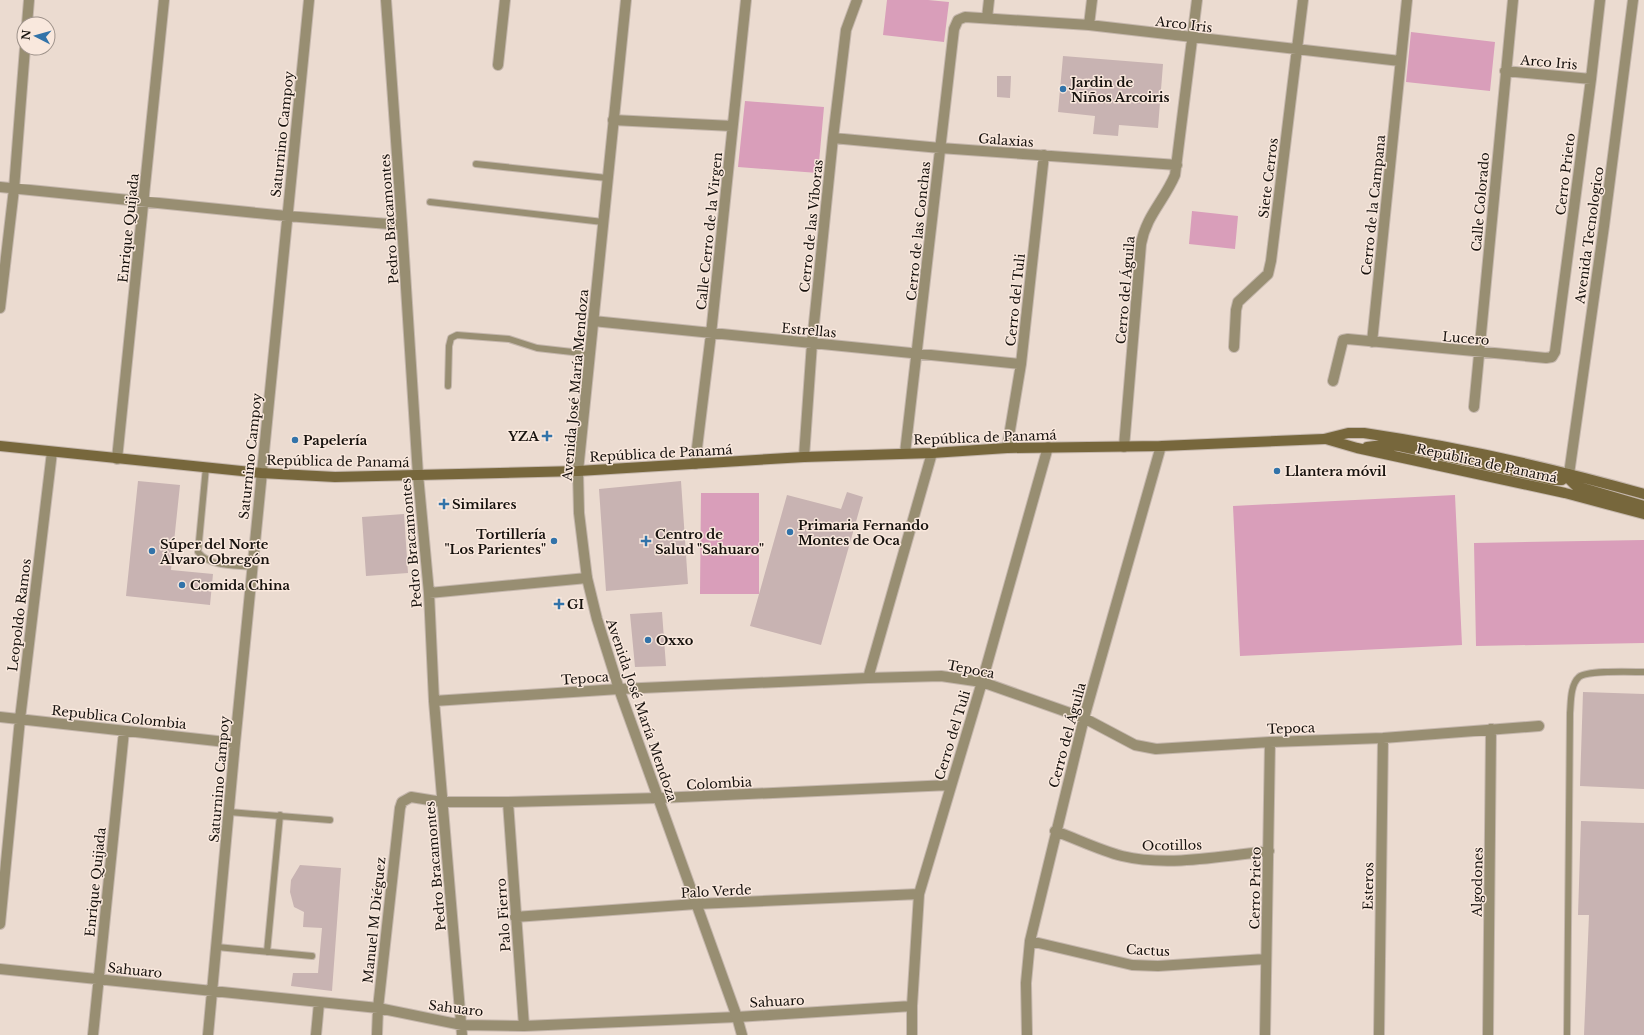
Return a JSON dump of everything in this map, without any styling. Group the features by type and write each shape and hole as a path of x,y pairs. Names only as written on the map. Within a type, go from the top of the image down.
{"main road":[{"name":"República de Panamá","path":"0,446 261,473 335,477 578,471 804,457 932,453 1007,448 1161,446 1324,439 1348,433 1364,433 1478,453 1569,474 1644,494"},
{"name":"República de Panamá","path":"1324,439 1357,448 1565,493 1644,514"},
{"path":"1357,448 1383,445 1399,446 1554,480 1562,480 1569,474"},
{"path":"1569,474 1570,480 1576,486 1644,506"}],"street":[{"path":"28,16 29,0"},
{"name":"Enrique Quijada","path":"117,458 164,0"},
{"name":"Saturnino Campoy","path":"208,1035 261,473 308,0"},
{"name":"Pedro Bracamontes","path":"386,0 418,475 429,593 434,701 462,1030"},
{"path":"498,65 505,0"},
{"name":"Avenida José María Mendoza","path":"626,0 578,471 579,512 587,578 619,689 737,1017 742,1035"},
{"name":"Calle Cerro de la Virgen","path":"695,464 711,334 746,0"},
{"name":"Cerro de las Víboras","path":"804,457 812,343 833,138 846,30 857,0"},
{"path":"987,18 989,0"},
{"path":"1089,25 1092,0"},
{"name":"Cerro del Águila","path":"1124,447 1140,244 1143,231 1148,220 1171,184 1177,165 1197,0"},
{"name":"Siete Cerros","path":"1234,346 1236,310 1238,302 1268,274 1271,262 1302,0"},
{"name":"Cerro de la Campana","path":"1372,342 1407,0"},
{"name":"Calle Colorado","path":"1474,407 1478,352 1513,0"},
{"name":"Cerro Prieto","path":"1555,352 1600,0"},
{"name":"Avenida Tecnologico","path":"1569,474 1604,226 1633,0"},
{"name":"Arco Iris","path":"965,17 1089,25 1400,61"},
{"name":"Cerro de las Conchas","path":"905,453 954,29 958,20 965,17"},
{"path":"0,308 14,189 24,56"},
{"name":"Arco Iris","path":"1506,71 1591,79"},
{"path":"613,120 732,126"},
{"name":"Galaxias","path":"833,138 940,148 1177,165"},
{"name":"Cerro del Tuli","path":"1007,448 1022,364 1044,155"},
{"path":"0,187 287,216 402,225"},
{"name":"Estrellas","path":"593,321 1022,364"},
{"path":"1333,381 1343,340 1348,339 1372,342"},
{"name":"Lucero","path":"1372,342 1546,358 1552,357 1555,352"},
{"name":"Cerro del Águila","path":"1027,1035 1026,983 1030,941 1055,831 1084,718 1161,446"},
{"name":"Cerro del Tuli","path":"912,1035 912,1006 918,894 982,682 1048,447"},
{"name":"Leopoldo Ramos","path":"0,924 20,719 52,452"},
{"path":"868,678 932,453"},
{"path":"429,593 587,578"},
{"name":"Tepoca","path":"434,701 619,689 941,676 982,682 1084,718 1125,740 1145,748 1156,749 1270,742 1383,738 1539,726"},
{"name":"Republica Colombia","path":"0,717 235,743"},
{"name":"Algodones","path":"1488,1035 1491,729"},
{"name":"Enrique Quijada","path":"93,1035 124,731"},
{"name":"Esteros","path":"1379,1035 1383,738"},
{"name":"Cerro Prieto","path":"1265,1035 1270,742"},
{"name":"Colombia","path":"400,808 402,802 411,797 442,802 508,802 659,798 950,785"},
{"name":"Palo Fierro","path":"508,802 515,917 524,1026"},
{"name":"Manuel M Diéguez","path":"377,1035 378,1008 400,808"},
{"name":"Ocotillos","path":"1055,831 1121,855 1141,859 1162,860 1200,858 1269,851"},
{"name":"Palo Verde","path":"515,917 696,904 918,894"},
{"name":"Cactus","path":"1030,941 1132,965 1158,966 1266,959"},
{"name":"Sahuaro","path":"0,969 378,1008 462,1030 737,1017 912,1006"},
{"path":"316,1035 319,1003"}],"lane":[{"path":"476,164 607,178"},
{"path":"430,202 603,222"},
{"path":"448,386 449,346 451,338 457,335 509,339 537,348 590,354"},
{"path":"206,467 198,552 203,558 214,562 252,567"},
{"path":"1567,1035 1570,713 1573,687 1578,678 1590,673 1644,672"},
{"path":"229,812 330,820"},
{"path":"267,952 280,815"},
{"path":"217,946 312,956"}],"shaded area":[{"path":"887,0 928,0 949,2 944,42 883,35"},
{"path":"1411,32 1495,42 1490,91 1406,82"},
{"path":"745,101 824,107 818,173 738,167"},
{"path":"1192,211 1238,216 1235,249 1189,244"},
{"path":"701,493 759,493 759,594 700,594"},
{"path":"1455,495 1462,645 1240,656 1233,506"},
{"path":"1644,540 1644,643 1476,646 1474,543"}],"building":[{"path":"1063,56 1163,64 1158,128 1119,125 1118,136 1093,134 1095,116 1058,112"},
{"path":"997,76 1011,76 1010,98 997,97"},
{"path":"138,481 180,485 171,570 213,574 210,605 126,596"},
{"path":"681,481 688,584 606,591 599,489"},
{"path":"847,492 863,497 821,645 750,626 787,495 841,509"},
{"path":"404,514 408,573 366,576 362,517"},
{"name":"Oxxo","path":"662,612 666,666 635,667 630,614"},
{"path":"1583,692 1644,694 1644,789 1580,786"},
{"path":"1581,821 1644,823 1644,1035 1584,1035 1589,915 1578,915"},
{"path":"300,865 341,868 332,991 291,986 293,973 318,973 322,928 303,927 304,912 294,907 290,892 291,880"}],"place":[{"name":"Jardin de Niños Arcoiris","path":"1063,89"},
{"name":"YZA","path":"547,436"},
{"name":"Papelería","path":"295,440"},
{"name":"Llantera móvil","path":"1277,471"},
{"name":"Similares","path":"444,504"},
{"name":"Primaria Fernando Montes de Oca","path":"790,532"},
{"name":"Tortillería \"Los Parientes\"","path":"554,541"},
{"name":"Centro de Salud \"Sahuaro\"","path":"646,541"},
{"name":"Súper del Norte Álvaro Obregón","path":"152,551"},
{"name":"Comida China","path":"182,585"},
{"name":"GI","path":"559,604"},
{"name":"Oxxo","path":"648,640"}]}
